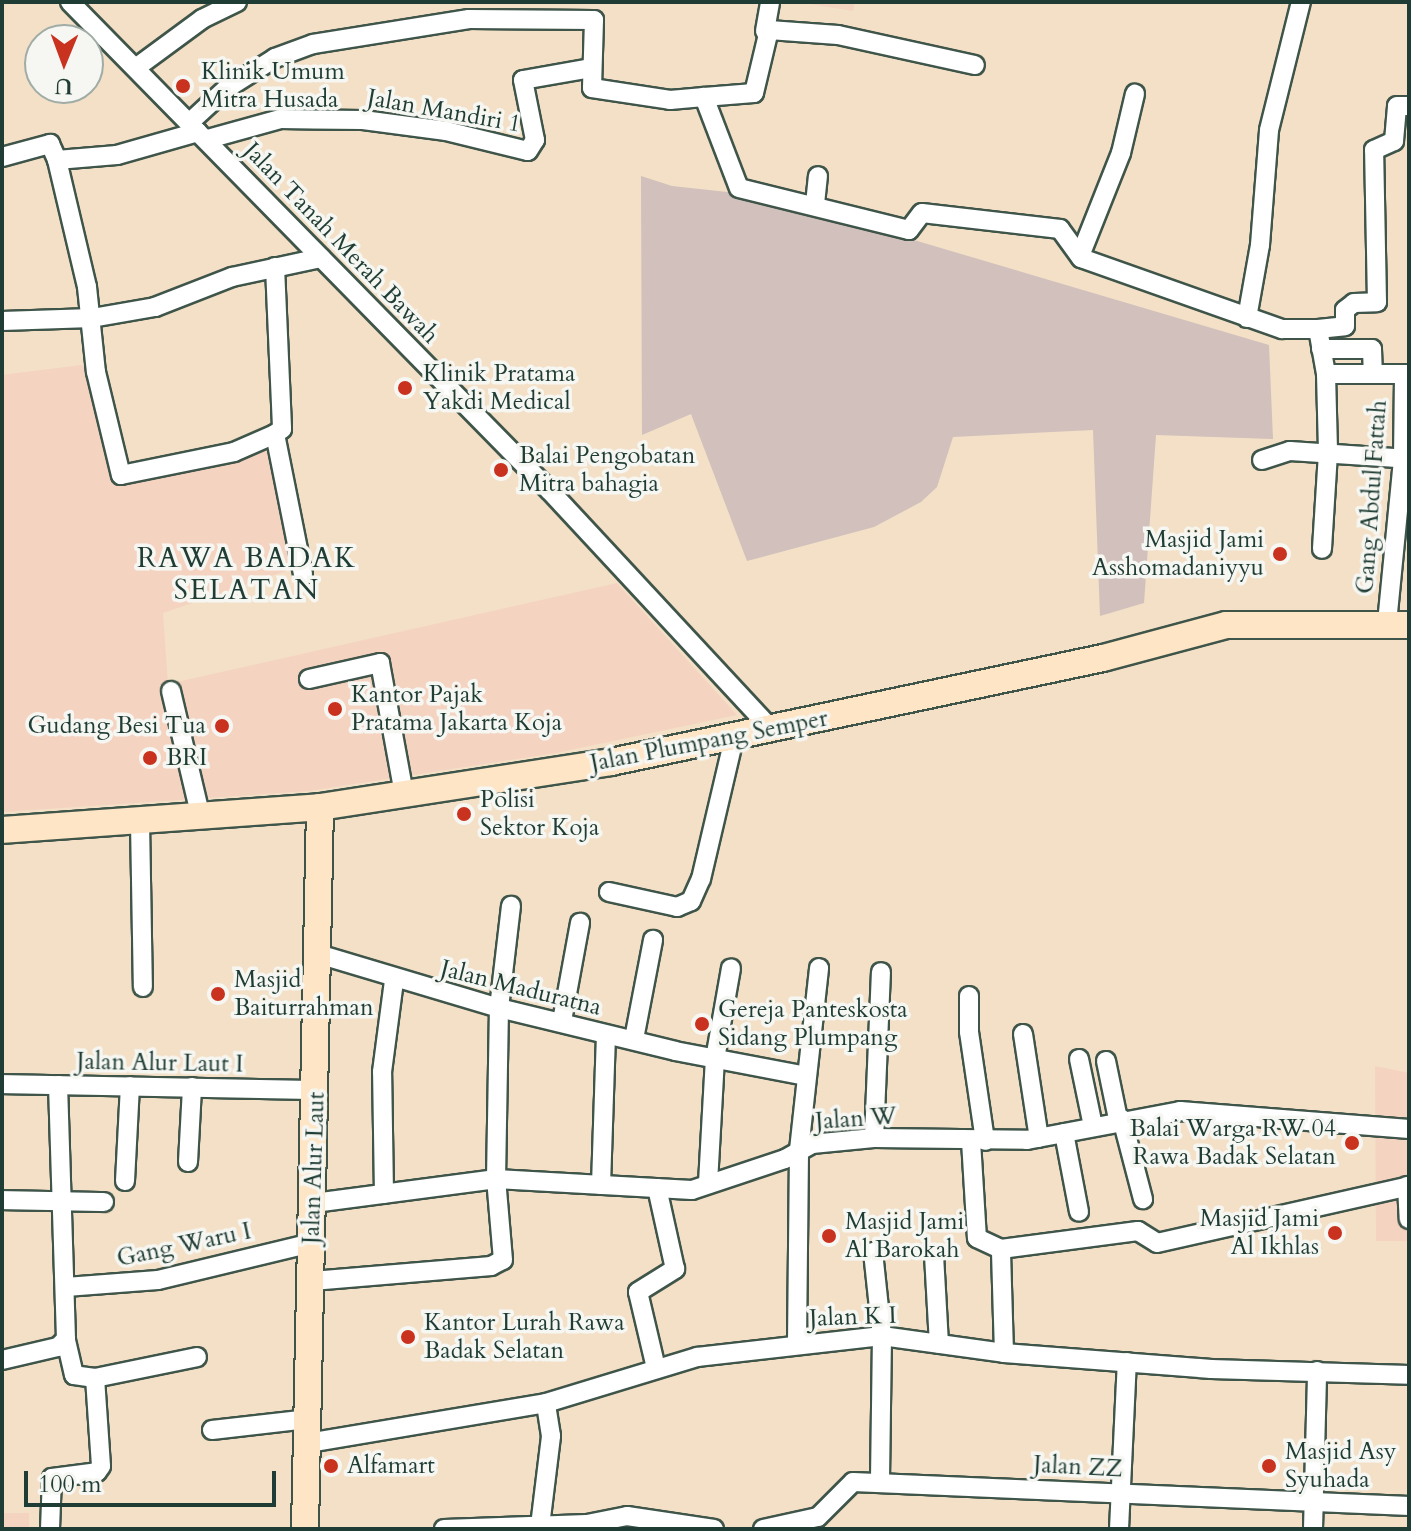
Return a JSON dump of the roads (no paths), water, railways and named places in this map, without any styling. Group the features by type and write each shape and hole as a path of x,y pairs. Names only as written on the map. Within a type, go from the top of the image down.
{"main road":[{"name":"Jalan Plumpang Semper","path":"2,830 201,818 320,807 404,794 734,738 1103,658 1226,625 1398,624"},
{"name":"Jalan Alur Laut","path":"305,1529 320,807"}],"street":[{"name":"Jalan Tanah Merah Bawah","path":"70,2 550,491 772,730"},
{"path":"137,67 202,19 237,2"},
{"path":"57,160 117,155 198,131 226,89 275,58 313,44 469,19 595,11 592,88 670,100 754,93 770,2"},
{"path":"1247,318 1260,245 1269,130 1301,2"},
{"path":"765,33 838,35 975,65"},
{"name":"Jalan Mandiri 1","path":"198,131 280,119 363,120 446,131 528,151 535,140 523,80 592,68"},
{"path":"1080,256 1121,153 1135,94"},
{"path":"704,97 739,188 815,204 909,230 922,213 1060,229 1080,256 1282,329 1345,326 1345,310 1354,303 1377,302 1374,150 1394,141 1397,106 1409,106"},
{"path":"2,157 50,144 57,160 92,318 96,372 121,475 234,452 282,429 275,267"},
{"path":"815,204 818,176"},
{"path":"2,321 92,318 176,302 232,277 321,258"},
{"path":"1318,329 1326,374 1328,453 1322,549"},
{"path":"1321,349 1372,349 1373,373"},
{"path":"1326,374 1406,374"},
{"name":"Gang Abdul Fattah","path":"1398,624 1406,459 1406,374"},
{"path":"275,434 303,574"},
{"path":"1262,460 1290,451 1406,459"},
{"path":"309,679 380,663 404,794"},
{"path":"171,691 201,818"},
{"path":"609,892 677,907 691,901 701,879 734,738"},
{"path":"140,822 143,987"},
{"path":"312,1281 500,1265 496,1179 499,1008 511,906"},
{"path":"562,1021 580,923"},
{"path":"634,1039 653,940"},
{"name":"Jalan Maduratna","path":"318,954 394,981 562,1021 606,1035 806,1076"},
{"path":"708,1183 715,1059 731,968"},
{"path":"797,1343 799,1150 819,968"},
{"path":"874,1138 881,972"},
{"path":"384,1194 382,1072 394,981"},
{"path":"969,996 978,1141 977,1238 1001,1249 1138,1231 1157,1243 1408,1186 1409,1219"},
{"path":"1023,1034 1039,1138"},
{"path":"601,1185 606,1035"},
{"path":"1079,1059 1093,1126"},
{"path":"1106,1061 1143,1199"},
{"name":"Jalan Alur Laut I","path":"2,1084 316,1090"},
{"path":"58,1085 66,1287 62,1343 74,1375 95,1378 197,1357"},
{"path":"125,1181 130,1086"},
{"path":"188,1162 192,1087"},
{"name":"Jalan W","path":"314,1203 496,1179 692,1190 799,1150 874,1138 978,1141 1039,1138 1120,1119 1205,1111 1409,1129"},
{"path":"1064,1133 1079,1212"},
{"path":"656,1368 639,1289 675,1269 657,1188"},
{"path":"2,1200 104,1202"},
{"name":"Gang Waru I","path":"66,1287 158,1280 312,1243"},
{"path":"1001,1249 1004,1353"},
{"path":"873,1252 882,1336 880,1482"},
{"path":"934,1255 939,1344"},
{"name":"Jalan K I","path":"212,1430 308,1431 546,1403 656,1368 797,1343 882,1336 1004,1353 1409,1375"},
{"path":"2,1360 62,1343"},
{"path":"1119,1529 1127,1362"},
{"path":"1313,1529 1317,1371"},
{"path":"50,1529 52,1478 97,1472 101,1466 95,1378"},
{"path":"540,1526 551,1436 546,1403"},
{"name":"Jalan ZZ","path":"763,1529 818,1517 853,1482 1409,1506"},
{"path":"444,1529 540,1526 627,1516 714,1529"}],"place":[{"name":"Klinik Umum Mitra Husada","path":"183,86"},
{"name":"Klinik Pratama Yakdi Medical","path":"405,388"},
{"name":"Balai Pengobatan Mitra bahagia","path":"501,470"},
{"name":"Masjid Jami Asshomadaniyyu","path":"1280,554"},
{"name":"Kantor Pajak Pratama Jakarta Koja","path":"335,709"},
{"name":"Gudang Besi Tua","path":"222,726"},
{"name":"BRI","path":"150,758"},
{"name":"Polisi Sektor Koja","path":"464,814"},
{"name":"Masjid Baiturrahman","path":"218,994"},
{"name":"Gereja Panteskosta Sidang Plumpang","path":"702,1024"},
{"name":"Balai Warga RW 04 Rawa Badak Selatan","path":"1352,1143"},
{"name":"Masjid Jami Al Ikhlas","path":"1335,1233"},
{"name":"Masjid Jami Al Barokah","path":"829,1236"},
{"name":"Kantor Lurah Rawa Badak Selatan","path":"408,1337"},
{"name":"Alfamart","path":"331,1466"},
{"name":"Masjid Asy Syuhada","path":"1269,1466"}],"district":[{"name":"RAWA BADAK SELATAN","path":"247,574"}]}
